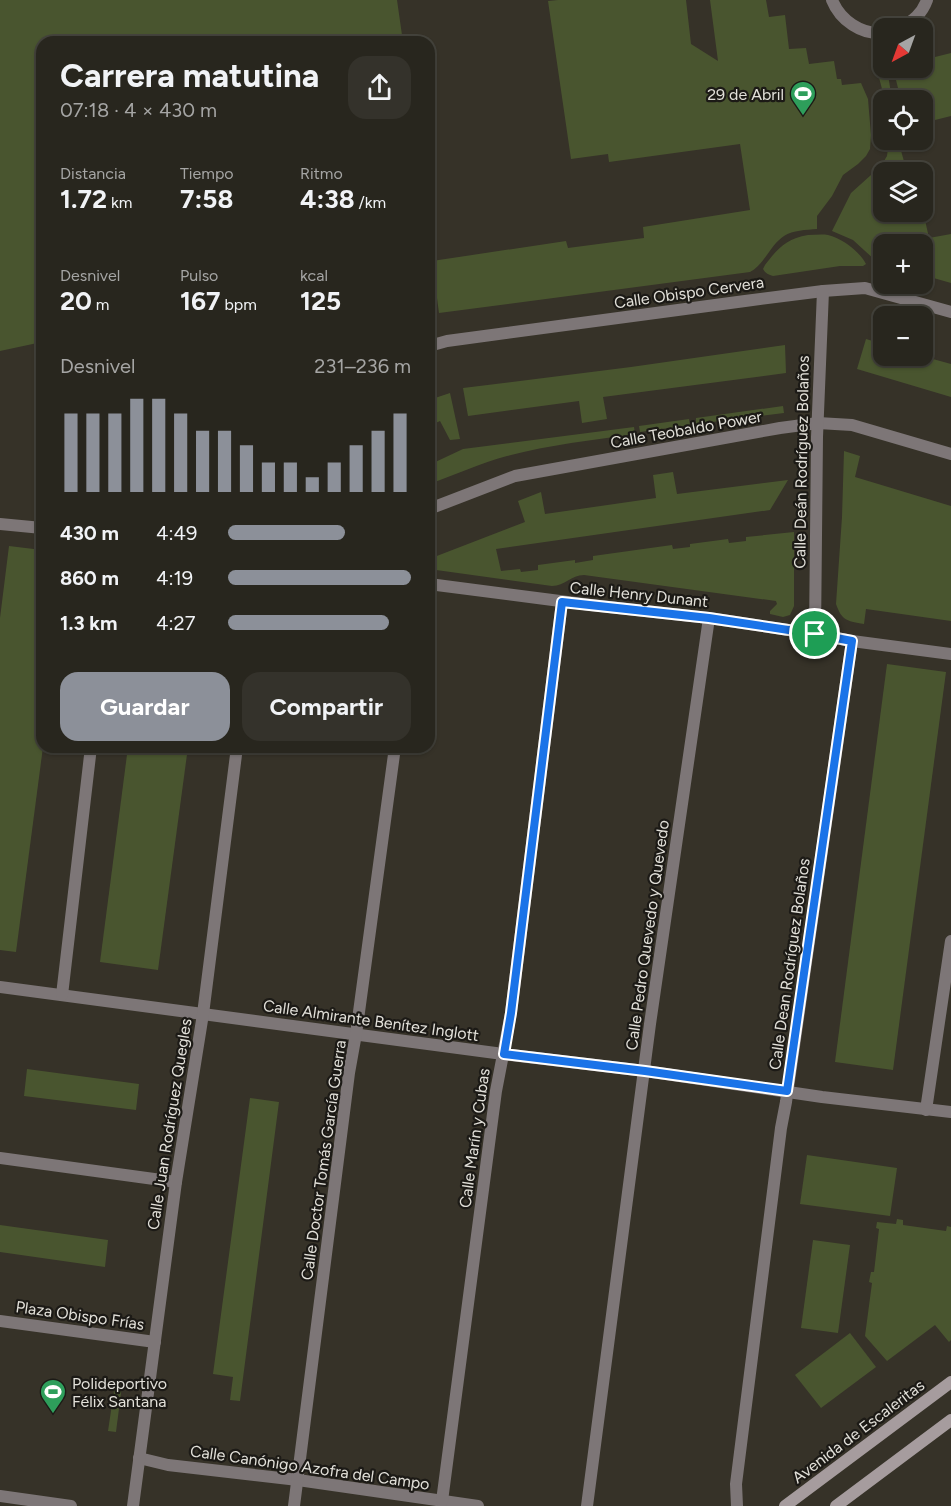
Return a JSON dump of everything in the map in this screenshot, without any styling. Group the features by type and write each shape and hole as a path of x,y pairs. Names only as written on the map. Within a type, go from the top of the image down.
{"street":[{"path":"832,0 835,8 846,21 862,30 873,32"},
{"path":"916,18 927,0"},
{"name":"Calle Obispo Cervera","path":"435,344 823,291 865,288 951,312"},
{"name":"Calle Deán Rodríguez Bolaños","path":"815,634 818,423 823,291"},
{"name":"Calle Teobaldo Power","path":"435,506 515,476 818,423 852,425 951,454"},
{"path":"0,524 36,527"},
{"name":"Calle Henry Dunant","path":"435,585 709,618 951,654"},
{"name":"Calle Marín y Cubas","path":"442,1501 496,1091 511,1013 562,602"},
{"name":"Calle Pedro Quevedo y Quevedo","path":"588,1506 645,1071 709,618"},
{"name":"Calle Dean Rodríguez Bolaños","path":"737,1506 736,1484 781,1128 852,641"},
{"path":"62,995 90,753"},
{"name":"Calle Juan Rodríguez Quegles","path":"133,1506 236,753"},
{"name":"Calle Doctor Tomás García Guerra","path":"294,1506 394,753"},
{"path":"926,1110 951,941"},
{"name":"Calle Almirante Benítez Inglott","path":"0,987 645,1071 822,1097 951,1112"},
{"path":"0,1158 176,1182"},
{"name":"Plaza Obispo Frías","path":"0,1320 155,1342"},
{"name":"Avenida de Escaleritas","path":"785,1506 951,1382"},
{"path":"836,1506 951,1420"},
{"name":"Calle Canónigo Azofra del Campo","path":"139,1458 168,1465 298,1480 477,1506"},
{"path":"0,1496 71,1506"}],"green space":[{"path":"0,0 397,0 402,36 36,36 36,343 0,351"},
{"path":"686,0 691,44 718,61 710,0 766,0 769,17 785,15 789,49 806,48 809,64 834,61 837,79 841,79 842,85 861,83 868,99 870,149 858,164 843,175 832,196 817,216 817,229 795,231 784,236 750,272 439,313 435,261 566,241 568,248 644,238 643,227 750,210 740,144 609,162 608,154 571,159 548,1"},
{"path":"951,53 951,116 933,120 933,90 898,90 896,78 933,78 933,58"},
{"path":"879,78 889,78 890,90 882,90"},
{"path":"888,150 901,150 904,162 883,162"},
{"path":"873,173 873,222 925,222 928,234 873,234 873,258 853,240 832,231 851,193"},
{"path":"951,234 951,283 933,278 933,237"},
{"path":"808,235 828,235 845,242 866,264 773,276 765,272 763,269 765,265 783,245"},
{"path":"866,339 873,341 873,366 933,366 933,359 951,364 951,397 857,369"},
{"path":"785,345 786,373 603,397 607,419 582,423 579,401 468,416 463,388 631,367"},
{"path":"450,393 460,439 450,440 440,421 435,423 435,398"},
{"path":"783,406 784,413 696,424 696,418"},
{"path":"689,419 690,425 640,432 639,426"},
{"path":"634,427 635,434 523,452 435,482 435,462 463,449"},
{"path":"844,451 860,456 855,477 951,506 951,621 866,609 864,624 849,621 841,614 836,604"},
{"path":"673,472 677,494 788,480 770,510 496,549 501,571 538,570 538,565 575,560 575,563 593,560 593,556 672,545 673,549 690,547 690,544 728,539 729,543 746,541 746,537 794,532 794,606 790,615 783,617 770,614 777,604 776,601 584,575 552,586 435,570 435,557 525,522 518,501 541,492 545,514 656,498 653,475"},
{"path":"9,546 36,549 36,753 42,753 16,952 0,950 0,618"},
{"path":"887,664 946,672 893,1070 835,1062"},
{"path":"127,753 187,753 158,970 100,962"},
{"path":"27,1069 139,1084 136,1110 24,1096"},
{"path":"250,1098 279,1102 240,1401 230,1400 233,1377 213,1374"},
{"path":"807,1155 897,1168 890,1216 800,1204"},
{"path":"897,1219 903,1220 903,1225 946,1231 947,1226 951,1227 951,1340 949,1342 935,1325 887,1361 865,1336 872,1283 869,1282 871,1272 874,1272 879,1229 876,1228 877,1222 896,1224"},
{"path":"0,1225 108,1240 105,1267 0,1252"},
{"path":"813,1240 850,1245 838,1333 801,1328"},
{"path":"850,1333 876,1367 821,1408 795,1375"},
{"path":"115,1384 122,1385 116,1432 108,1431"}],"place":[{"name":"29 de Abril","path":"803,117"},
{"name":"Polideportivo Félix Santana","path":"53,1415"}],"route":[{"path":"562,602 709,618 815,634 852,641 787,1091 504,1054 562,602"}]}
